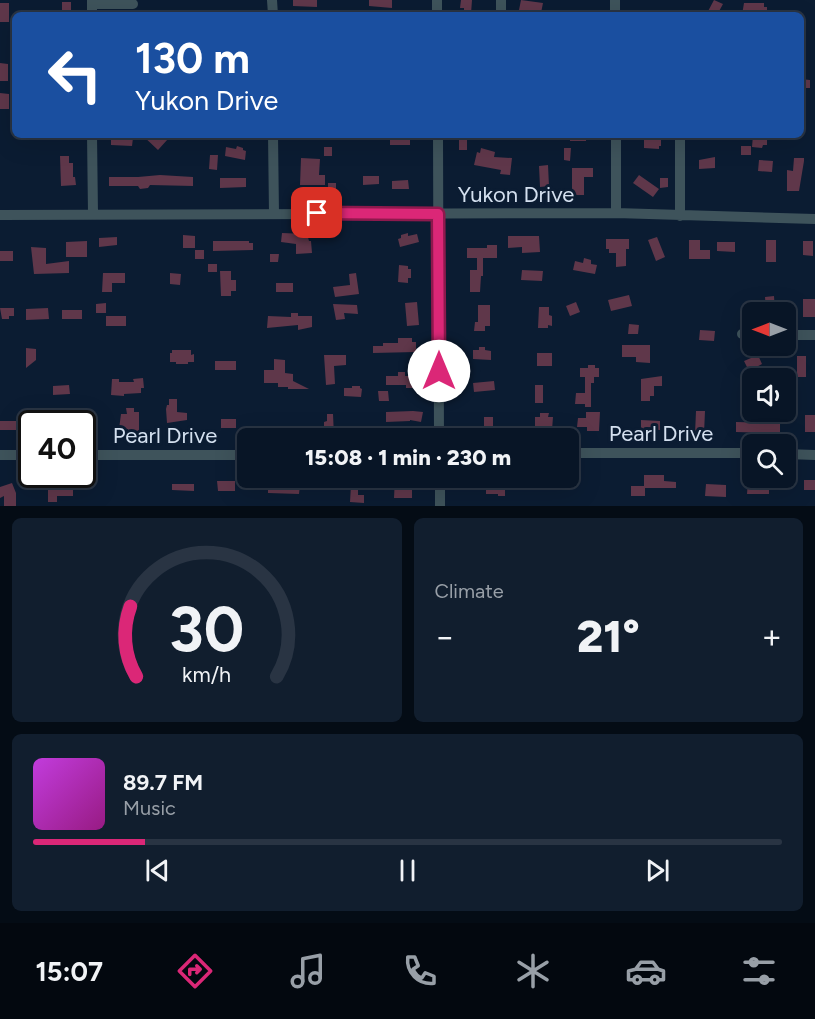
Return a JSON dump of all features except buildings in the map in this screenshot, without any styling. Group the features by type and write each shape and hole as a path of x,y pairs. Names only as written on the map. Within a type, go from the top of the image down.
{"street":[{"path":"92,6 133,4"},
{"path":"92,138 93,214"},
{"path":"273,138 274,214"},
{"path":"438,138 439,428"},
{"path":"616,138 616,213"},
{"path":"680,138 680,216"},
{"name":"Yukon Drive","path":"0,215 616,213 815,219"},
{"path":"796,335 815,335"},
{"name":"Pearl Drive","path":"579,453 742,453"},
{"name":"Pearl Drive","path":"96,455 237,454"},
{"path":"796,454 815,454"},
{"path":"0,455 18,455"},
{"path":"440,488 440,506"}],"route":[{"path":"317,213 438,214 439,371"}]}
